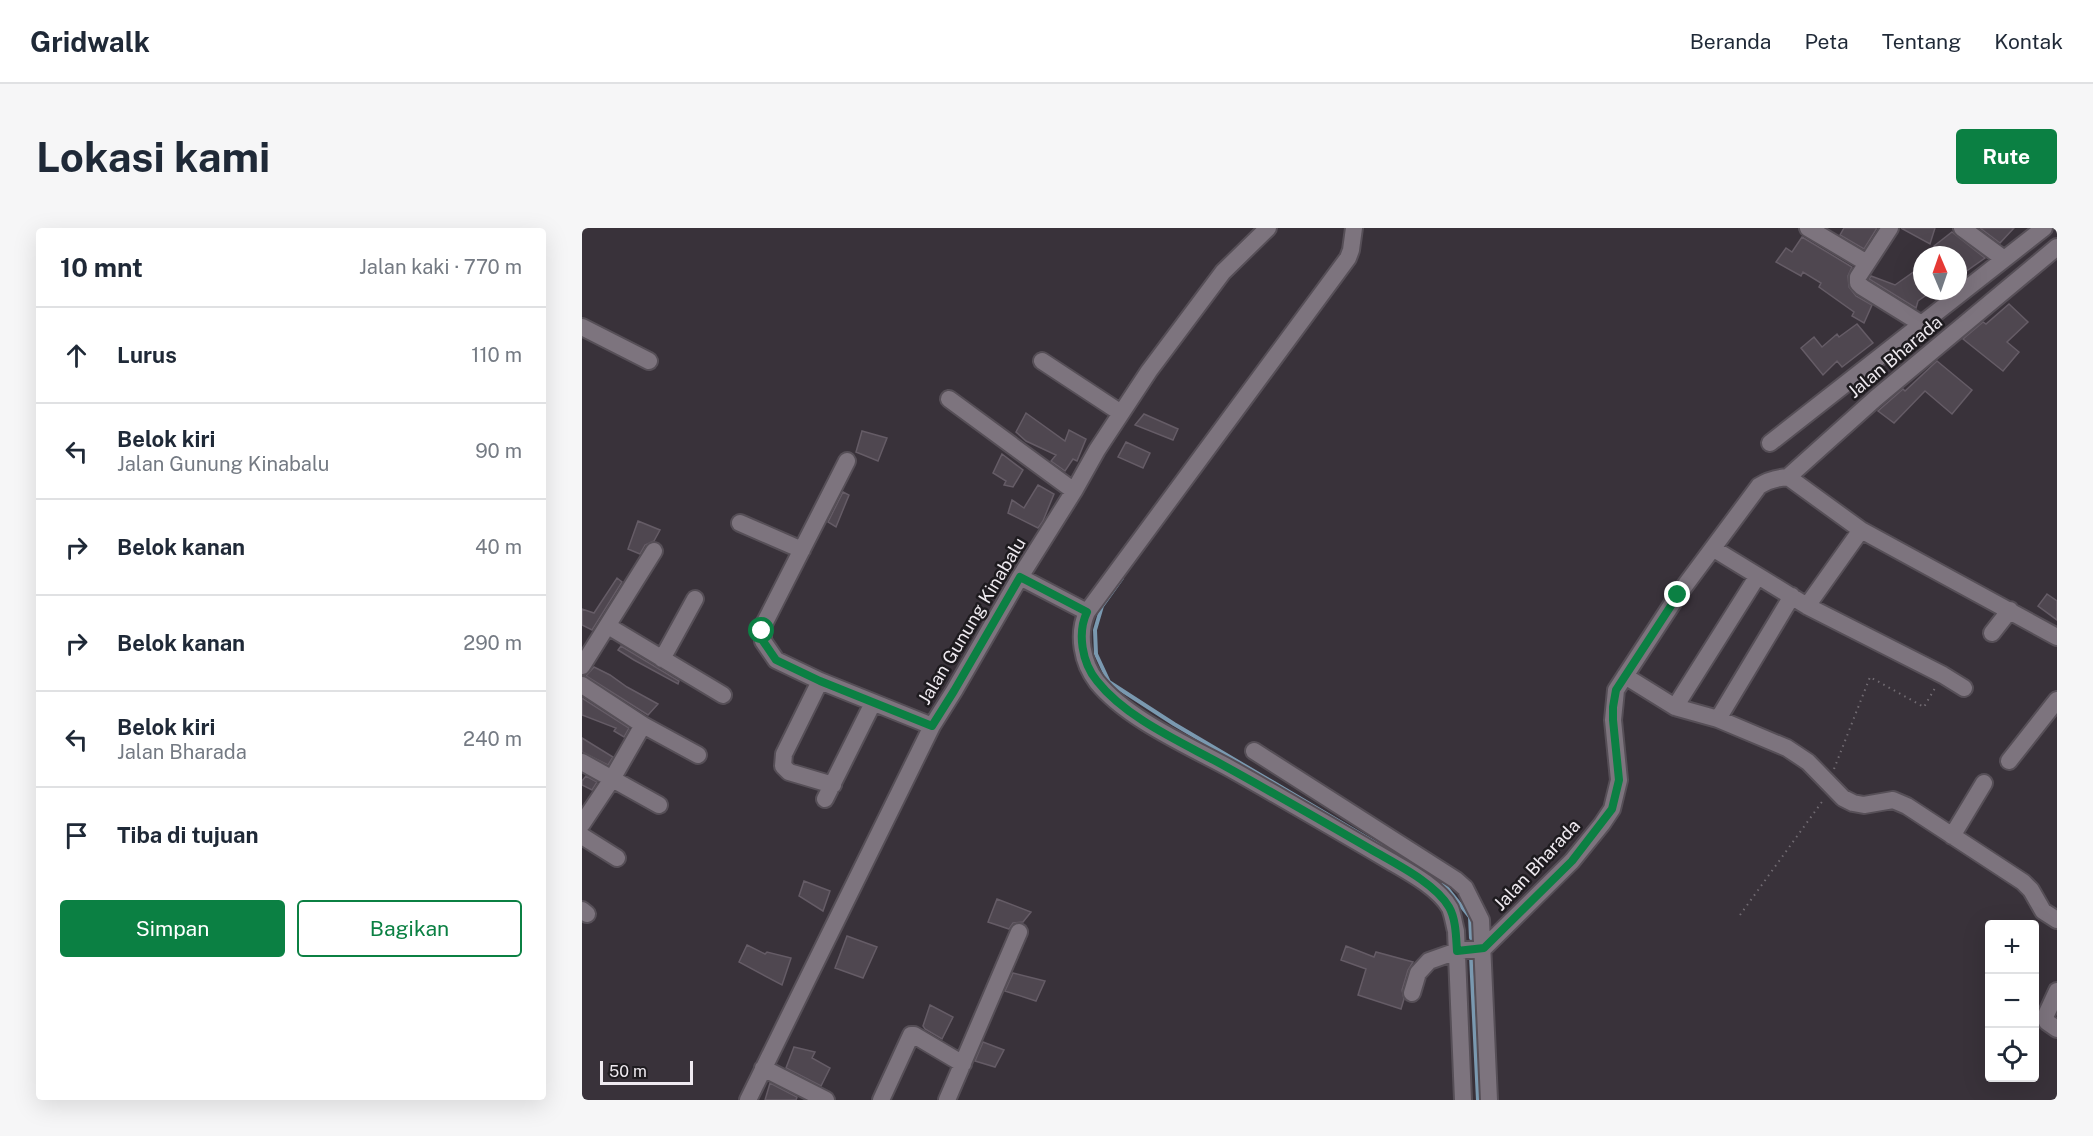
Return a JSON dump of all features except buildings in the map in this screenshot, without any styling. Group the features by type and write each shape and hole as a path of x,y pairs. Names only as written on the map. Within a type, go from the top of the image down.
{"street":[{"name":"Jalan Gunung Kinabalu","path":"748,1100 932,726 1020,577 1097,450 1149,371 1223,272 1268,228"},
{"path":"1354,228 1348,258 1087,612 1081,632 1085,656 1095,680 1112,698 1150,725 1284,799 1423,882 1450,908 1456,931 1471,950 1489,1100"},
{"path":"1808,228 1867,263"},
{"path":"1890,228 1858,277 1858,283 1920,323"},
{"path":"1962,228 2004,259"},
{"path":"1770,443 2043,228"},
{"name":"Jalan Bharada","path":"1471,950 1572,861 1612,809 1619,780 1613,707 1616,690 1678,595 1759,486 1776,478 1788,477 1876,398 2057,247"},
{"path":"582,327 648,361"},
{"path":"1042,360 1121,413"},
{"path":"949,399 1074,491"},
{"path":"848,461 763,626 762,636 776,660 820,681 932,726"},
{"path":"1788,477 1861,530 2057,637"},
{"path":"740,523 802,550"},
{"path":"1807,606 1861,530"},
{"path":"1714,549 1807,606 1964,688"},
{"path":"582,666 654,551"},
{"path":"1020,577 1087,612"},
{"path":"1675,706 1757,577"},
{"path":"1718,719 1792,596"},
{"path":"662,659 695,599"},
{"path":"1992,633 2010,610"},
{"path":"608,626 723,695"},
{"path":"1625,676 1675,706 1718,719 1787,748 1808,762 1843,798 1853,803 1864,805 1893,800 1907,806 2023,882 2031,890 2043,911 2057,921"},
{"path":"820,681 784,754 783,766 789,772 829,792 873,703"},
{"path":"582,685 643,725 698,754"},
{"path":"2009,761 2057,700"},
{"path":"582,825 643,725"},
{"path":"1254,752 1456,880 1465,888 1481,920 1471,950 1463,1100"},
{"path":"582,762 659,805"},
{"path":"1952,836 1984,783"},
{"path":"582,836 617,858"},
{"path":"948,1100 1019,932"},
{"path":"1412,993 1422,967 1439,957 1471,950"},
{"path":"2057,992 2045,1017 2047,1022 2057,1029"},
{"path":"880,1100 911,1035 963,1064"},
{"path":"763,1068 826,1100"}],"path":[{"path":"1740,915 1831,785 1870,677 1924,707 1942,675"}],"waterway":[{"path":"1122,578 1102,606 1095,630 1096,654 1109,682 1174,724 1406,861"},
{"path":"1415,866 1443,883 1470,917 1471,938"},
{"path":"1471,956 1478,1100"}],"route":[{"path":"762,631 763,641 776,660 820,681 932,726 1020,577 1087,612 1081,632 1085,656 1095,680 1112,698 1150,725 1284,799 1423,882 1450,908 1456,931 1457,951 1484,948 1572,861 1612,809 1619,780 1613,720 1616,690 1678,595"}]}
